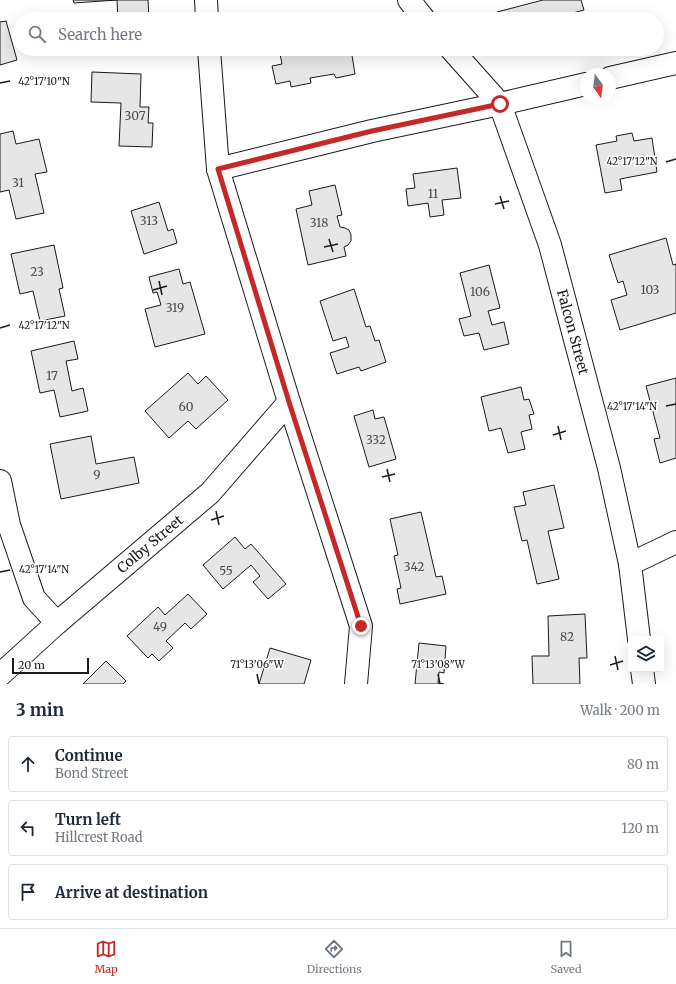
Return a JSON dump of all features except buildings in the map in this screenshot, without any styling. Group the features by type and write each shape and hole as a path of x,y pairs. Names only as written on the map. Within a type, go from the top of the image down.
{"street":[{"path":"206,0 207,12"},
{"path":"409,0 418,12"},
{"path":"210,56 218,169 289,402 361,626 356,684"},
{"name":"Falcon Street","path":"457,56 500,104 550,245 609,468 630,564 639,636"},
{"path":"616,77 676,63"},
{"path":"218,169 372,131 580,85"},
{"name":"Colby Street","path":"0,675 56,623 210,492 289,402"},
{"path":"0,481 9,525 34,598 56,623"},
{"path":"630,564 676,542"},
{"path":"642,672 644,684"}],"route":[{"path":"361,626 289,402 218,169 372,131 500,104"}]}
